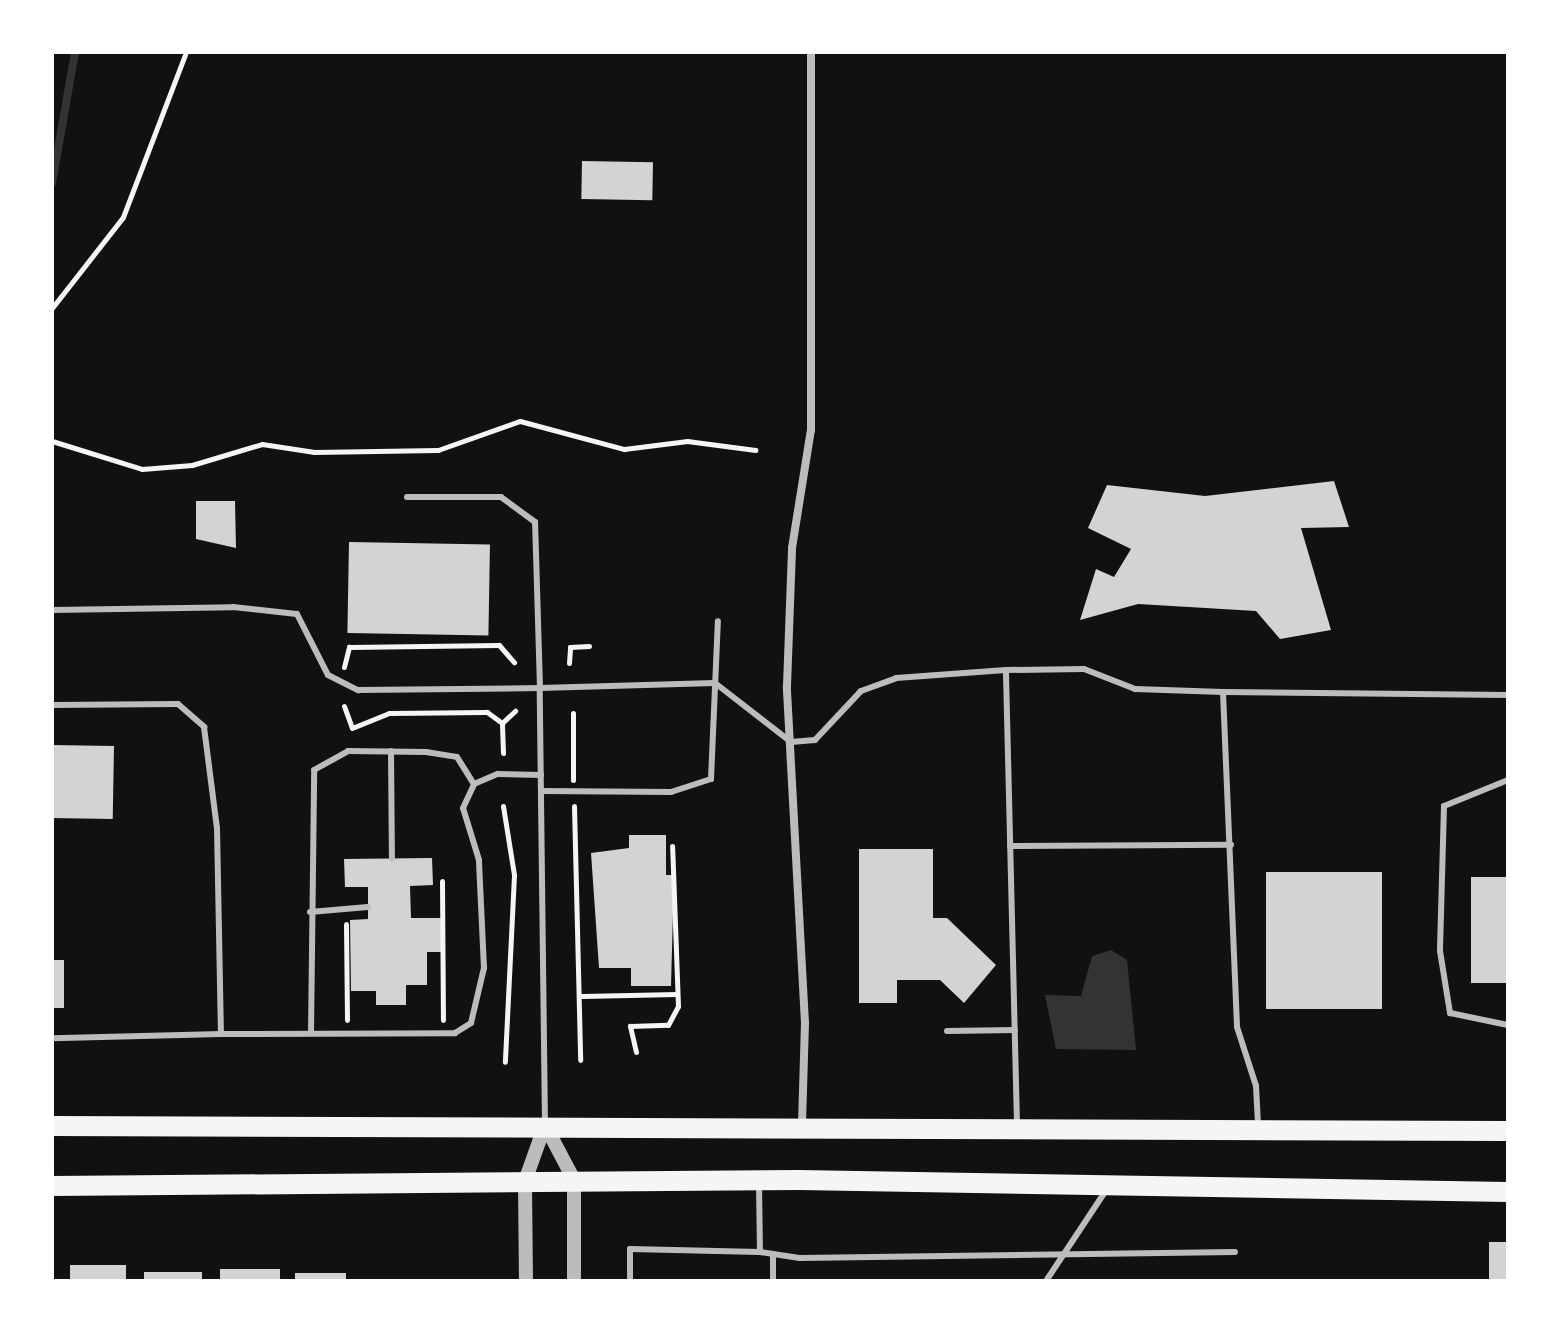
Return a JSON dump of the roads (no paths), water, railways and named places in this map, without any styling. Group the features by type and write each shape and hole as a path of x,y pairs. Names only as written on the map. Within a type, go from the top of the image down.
{"main road":[{"path":"52,1126 802,1124 1508,1131"},
{"path":"52,1186 759,1180 1111,1183 1508,1192"}],"street":[{"path":"802,1124 791,742 792,548 811,430 811,52"},
{"path":"545,1125 574,1180 574,1281"},
{"path":"526,1281 525,1181 545,1125"}],"lane":[{"path":"407,497 501,497 535,522 545,1125"},
{"path":"52,610 233,607 297,614 328,675 358,690 715,683 791,742 815,740 861,691 896,678 1006,670 1084,669 1135,689 1508,695"},
{"path":"541,791 671,792 711,779 718,621"},
{"path":"1006,670 1017,1126"},
{"path":"1223,692 1237,1027 1256,1086 1258,1128"},
{"path":"52,705 178,704 204,727 217,828 221,1034"},
{"path":"311,1033 314,770 348,751 391,751 457,757 474,784"},
{"path":"391,751 392,858"},
{"path":"52,1038 455,1033 471,1023 484,968 479,860 463,808 474,784 498,774 541,775"},
{"path":"1508,780 1444,806 1440,951 1450,1013 1508,1025"},
{"path":"1010,846 1231,845"},
{"path":"310,912 368,907"},
{"path":"947,1031 1015,1030"},
{"path":"759,1180 760,1252"},
{"path":"1046,1281 1111,1183"},
{"path":"630,1281 630,1249 760,1252 838,1260 1066,1251 1235,1252"},
{"path":"773,1254 773,1281"}],"waterway":[{"path":"52,183 75,52"}]}
